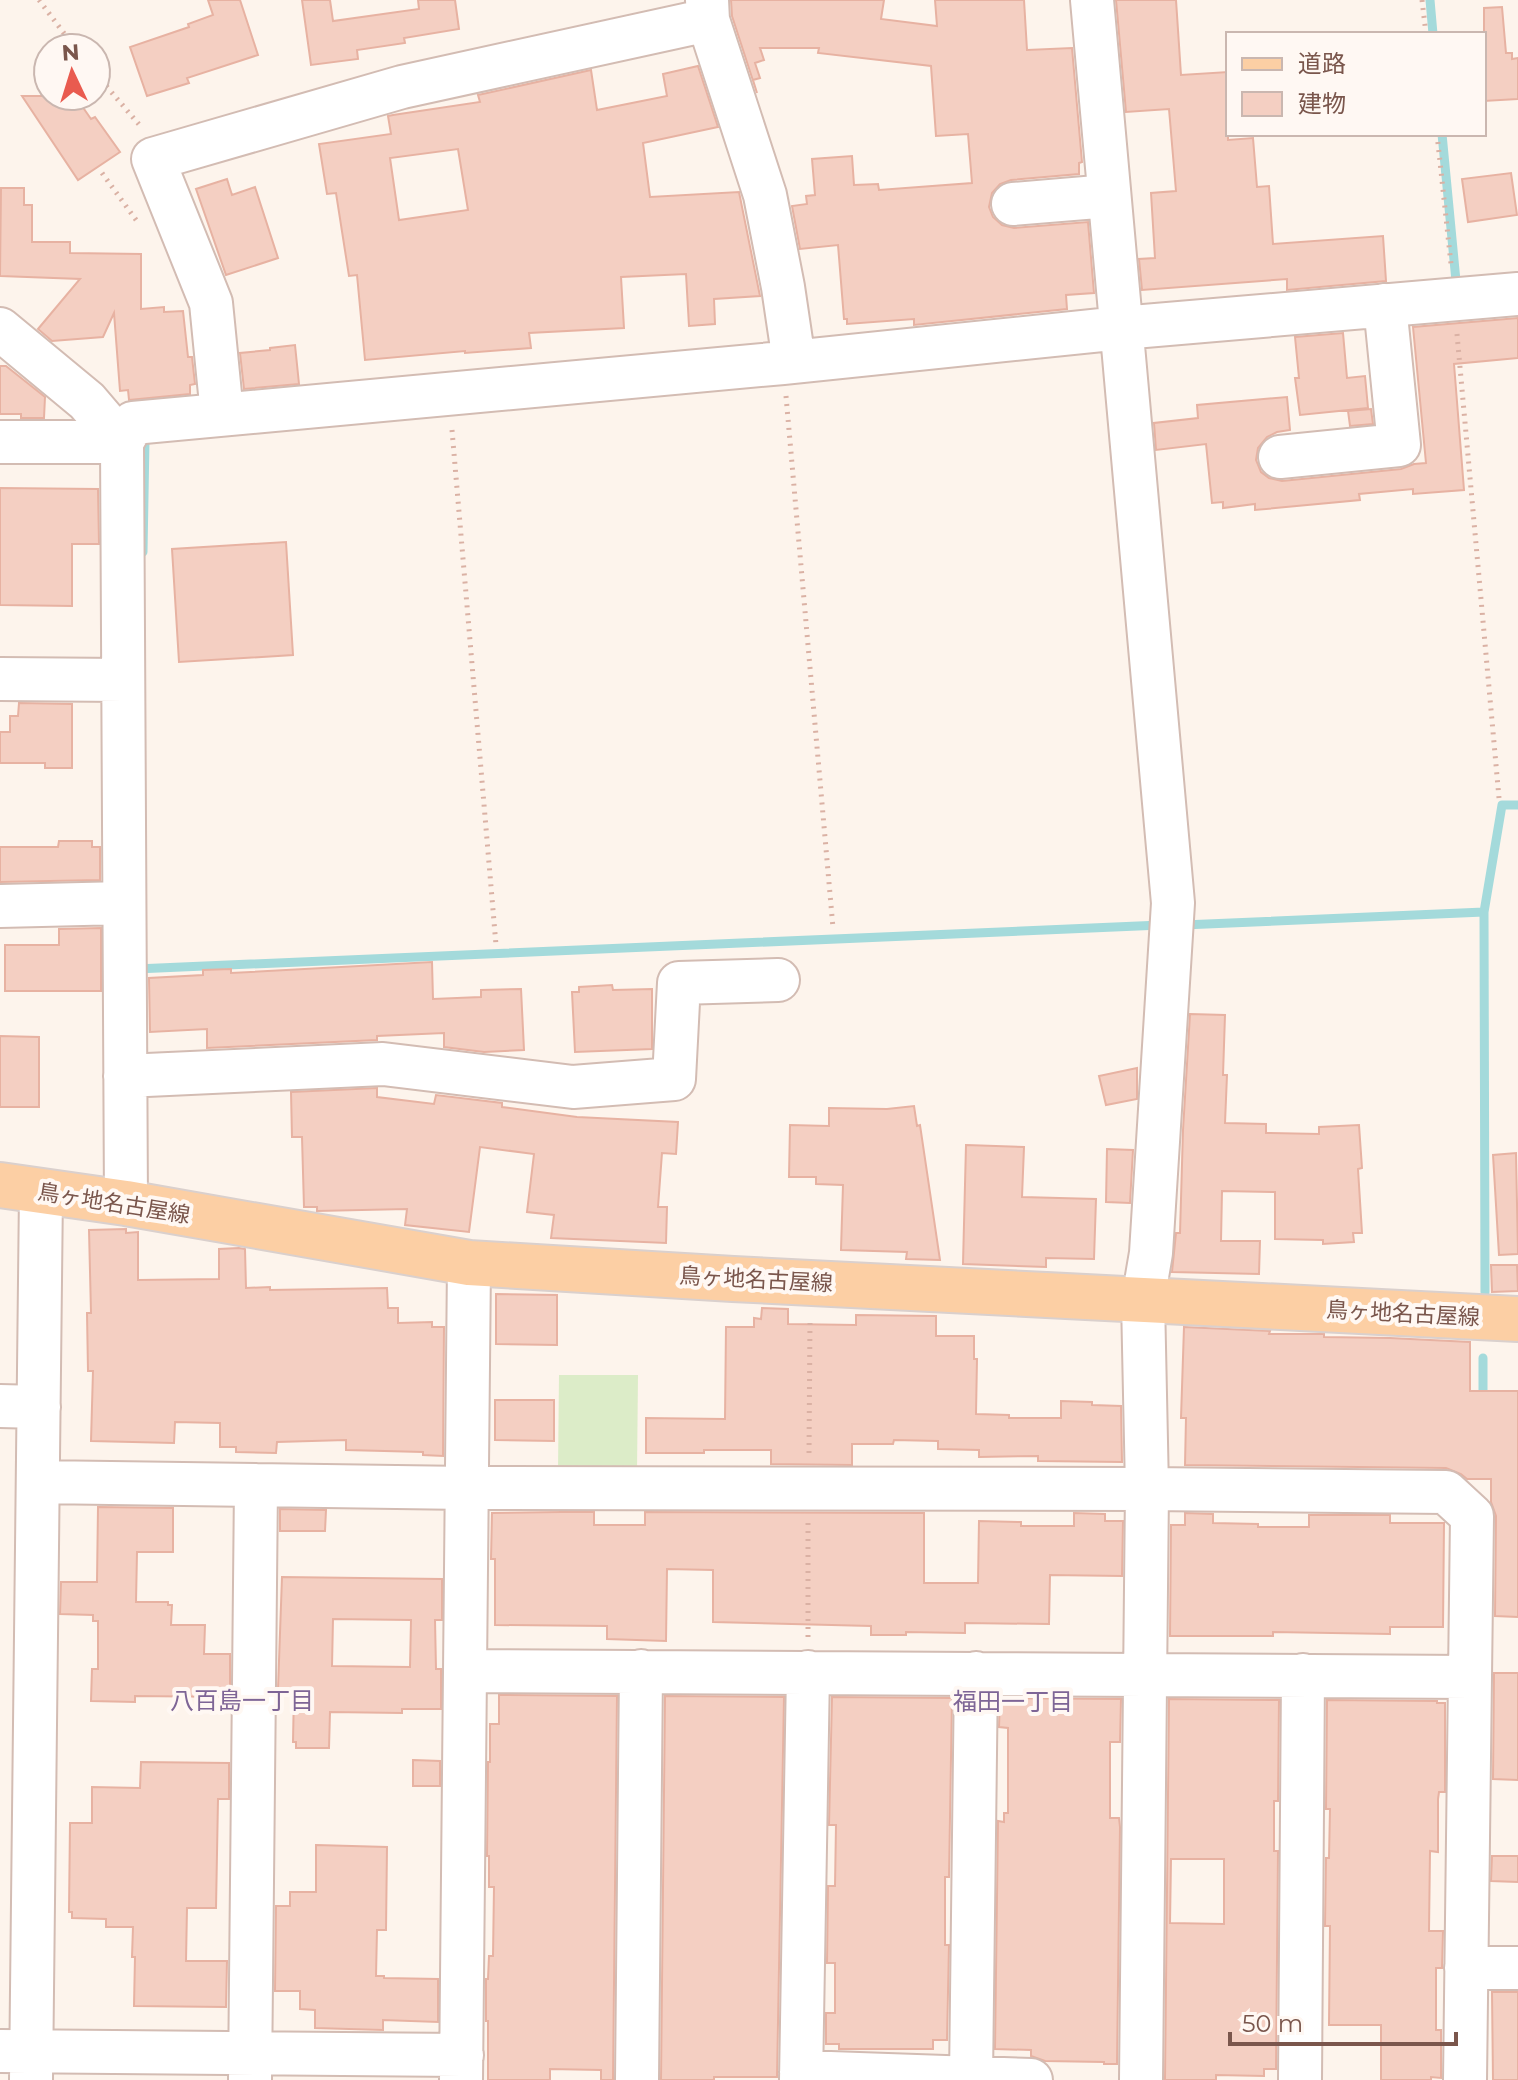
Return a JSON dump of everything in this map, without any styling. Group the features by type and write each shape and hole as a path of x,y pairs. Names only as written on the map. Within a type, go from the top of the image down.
{"main road":[{"name":"鳥ヶ地名古屋線","path":"21,1188 126,1203 469,1263 1518,1319"}],"street":[{"path":"1092,0 1173,903 1151,1253 1143,1300 1147,1489 1141,2080"},
{"path":"222,414 211,303 153,159 402,87 708,10 765,195 783,287 789,362"},
{"path":"1013,204 1109,196"},
{"path":"126,1203 122,442 133,423 1121,328 1518,294"},
{"path":"1280,457 1399,445 1385,305"},
{"path":"0,329 87,401 122,442"},
{"path":"0,442 122,442"},
{"path":"0,679 123,680"},
{"path":"0,906 124,903"},
{"path":"125,1076 383,1064 573,1087 674,1079 679,983 778,980"},
{"path":"21,1188 19,1406 38,1482 18,1639 21,2061 250,2067 462,2067 469,1263"},
{"path":"38,1482 467,1488 1446,1492 1472,1516 1465,2080"},
{"path":"250,2067 256,1485"},
{"path":"465,1671 1470,1677"},
{"path":"637,2080 641,1671"},
{"path":"808,1672 801,2076 1031,2080"},
{"path":"971,2078 976,1673"},
{"path":"1300,2080 1303,1675"},
{"path":"1466,1968 1518,1968"}],"path":[{"path":"39,0 63,32"},
{"path":"1422,0 1426,32"},
{"path":"112,93 164,155"},
{"path":"1437,136 1499,798"},
{"path":"789,362 833,928"},
{"path":"449,393 496,945"}],"green space":[{"path":"559,1375 638,1375 637,1471 558,1470"}],"building":[{"path":"208,0 240,0 258,55 187,78 189,83 147,96 130,47 189,27 188,24 213,15"},
{"path":"302,0 330,0 333,21 419,9 418,0 455,0 459,29 404,38 405,43 357,50 358,59 311,65"},
{"path":"731,0 884,0 881,19 937,26 935,0 1024,0 1027,50 1072,48 1082,162 1079,163 1079,174 1011,180 1000,184 992,193 989,207 993,217 1002,225 1014,228 1088,222 1094,293 1066,295 1067,309 914,325 914,319 847,324 847,319 844,319 838,245 800,249 792,206 807,204 806,196 815,195 812,159 852,156 854,185 878,184 879,190 972,183 968,134 936,136 931,66 818,53 819,48 760,48 764,60 755,63 760,78 753,80 757,93 732,16"},
{"path":"1116,0 1176,0 1181,75 1226,72 1226,136 1228,140 1253,138 1257,187 1269,186 1273,244 1383,236 1386,281 1287,290 1287,279 1142,290 1139,259 1155,258 1151,193 1176,191 1169,109 1126,112"},
{"path":"1502,7 1506,53 1512,53 1512,59 1518,58 1518,99 1486,101 1484,8"},
{"path":"698,66 718,127 643,143 650,197 739,192 760,296 714,299 715,324 689,326 686,274 621,277 624,328 529,333 531,348 365,360 357,275 349,276 336,193 327,194 319,144 391,134 388,116 480,102 478,95 591,70 597,110 667,96 663,74","holes":["458,149 468,210 399,220 390,158"]},
{"path":"22,96 32,96 32,111"},
{"path":"33,112 86,112 91,119 95,117 120,152 78,180"},
{"path":"1511,173 1517,215 1468,222 1462,179"},
{"path":"227,179 232,195 255,187 278,258 226,275 196,189"},
{"path":"1,188 24,188 24,205 32,205 32,242 70,242 70,253 141,254 141,309 164,307 164,312 183,311 188,357 192,357 195,384 190,385 190,394 129,400 128,390 120,391 114,313 103,337 52,341 38,329 80,279 0,276"},
{"path":"1518,318 1518,358 1454,364 1464,490 1413,494 1413,489 1359,494 1360,500 1255,510 1255,504 1223,508 1223,502 1212,503 1206,444 1156,450 1154,423 1198,418 1197,405 1287,397 1290,430 1267,437 1258,448 1256,460 1261,472 1269,478 1282,481 1401,469 1426,463 1413,327"},
{"path":"1343,333 1347,378 1365,376 1368,408 1300,415 1295,378 1299,378 1295,337"},
{"path":"295,345 299,384 244,389 240,353"},
{"path":"0,366 6,366 45,397 44,418 0,414"},
{"path":"1371,409 1373,424 1350,426 1348,411"},
{"path":"0,488 98,489 99,544 72,544 72,606 0,605"},
{"path":"286,542 293,655 179,662 172,549"},
{"path":"19,703 72,704 72,768 45,768 45,763 0,763 0,732 10,732 10,716 18,716"},
{"path":"59,841 92,841 92,847 100,847 100,880 0,882 0,847 58,847"},
{"path":"101,928 101,991 5,991 5,945 59,945 59,929"},
{"path":"432,962 433,999 481,997 481,990 521,989 524,1050 484,1052 444,1047 444,1033 377,1036 377,1040 207,1048 207,1029 150,1032 149,978 203,975 203,970 231,969 231,973"},
{"path":"612,985 613,990 652,989 652,1049 575,1052 572,992 579,992 579,987"},
{"path":"1190,1014 1225,1015 1225,1123 1266,1124 1266,1133 1319,1134 1319,1127 1359,1125 1362,1233 1353,1233 1354,1242 1323,1244 1323,1240 1275,1239 1275,1192 1222,1191 1221,1241 1260,1241 1259,1274 1172,1272 1176,1233 1180,1233"},
{"path":"0,1036 39,1037 39,1107 0,1107"},
{"path":"1137,1068 1137,1099 1106,1105 1099,1076"},
{"path":"377,1088 377,1097 434,1104 436,1095 577,1117 678,1122 676,1154 662,1153 658,1207 667,1207 666,1243 551,1238 554,1215 527,1212 534,1154 480,1147 469,1232 405,1225 407,1209 317,1211 317,1207 304,1207 302,1137 292,1137 291,1092"},
{"path":"914,1106 917,1126 920,1125 940,1260 906,1259 907,1252 841,1250 843,1185 816,1184 816,1177 789,1177 790,1125 829,1126 829,1108"},
{"path":"966,1145 1024,1147 1022,1197 1096,1199 1094,1259 1046,1258 1046,1267 963,1264"},
{"path":"1107,1149 1133,1150 1130,1203 1106,1202"},
{"path":"1516,1153 1518,1254 1499,1255 1493,1155"},
{"path":"126,1229 126,1233 138,1232 138,1280 219,1279 219,1249 239,1248 245,1249 246,1288 387,1288 388,1308 398,1308 398,1323 432,1322 432,1327 444,1327 443,1456 423,1455 423,1452 346,1450 346,1440 277,1442 276,1453 236,1452 236,1447 220,1447 220,1423 175,1422 174,1443 91,1441 93,1371 88,1371 87,1313 91,1313 89,1230"},
{"path":"1491,1265 1517,1265 1518,1291 1492,1292"},
{"path":"496,1294 557,1295 557,1345 496,1344"},
{"path":"762,1308 788,1309 788,1324 856,1325 856,1315 936,1316 936,1336 974,1336 974,1359 977,1359 976,1414 1009,1415 1009,1418 1061,1418 1061,1401 1121,1406 1122,1462 1038,1461 1038,1456 979,1457 979,1450 938,1449 938,1441 894,1440 893,1444 852,1444 852,1465 771,1464 771,1450 646,1453 646,1418 725,1419 726,1327 754,1327 754,1318 761,1319"},
{"path":"1184,1327 1270,1331 1269,1334 1324,1334 1324,1337 1470,1342 1470,1391 1518,1391 1518,1617 1495,1616 1496,1516 1491,1502 1491,1479 1467,1479 1446,1468 1185,1465 1186,1418 1181,1418"},
{"path":"495,1400 554,1400 554,1441 495,1440"},
{"path":"98,1507 173,1508 173,1552 137,1552 136,1602 168,1602 172,1605 171,1625 205,1625 204,1654 230,1654 230,1697 135,1696 135,1702 91,1701 92,1669 98,1669 98,1621 93,1621 93,1615 60,1614 61,1582 97,1582"},
{"path":"280,1509 326,1510 325,1531 280,1531"},
{"path":"594,1512 594,1525 645,1525 645,1512 924,1513 924,1583 978,1583 979,1521 1021,1522 1021,1526 1074,1526 1074,1513 1105,1514 1105,1521 1123,1521 1122,1576 1050,1575 1049,1624 965,1623 965,1633 871,1635 871,1626 713,1622 713,1570 667,1569 666,1641 607,1639 607,1626 495,1625 492,1513"},
{"path":"1185,1513 1213,1514 1213,1523 1258,1524 1258,1527 1309,1527 1309,1515 1390,1515 1390,1523 1444,1523 1443,1627 1390,1627 1390,1634 1273,1632 1273,1636 1170,1636 1171,1525 1185,1525"},
{"path":"282,1577 442,1579 442,1620 435,1620 436,1669 441,1669 441,1709 402,1709 402,1713 330,1712 329,1748 296,1748 296,1742 293,1742 294,1690 278,1689","holes":["333,1619 411,1620 410,1667 332,1666"]},
{"path":"1494,1673 1518,1673 1518,1780 1493,1779"},
{"path":"499,1695 617,1696 613,2080 601,2080 601,2070 550,2069 550,2080 488,2080 486,1979 489,1956 493,1956 494,1887 489,1887 487,1856 488,1762 490,1724 499,1724"},
{"path":"665,1696 784,1697 777,2077 661,2080"},
{"path":"832,1697 952,1698 949,1877 945,1877 945,1945 949,1945 947,2040 933,2040 933,2049 839,2049 839,2044 826,2044 826,2013 835,2013 835,1963 827,1963 828,1886 835,1886 836,1825 829,1825"},
{"path":"1000,1698 1121,1699 1120,1742 1110,1742 1110,1818 1119,1818 1120,1827 1117,2064 1045,2061 1031,2056 1031,2050 995,2049 998,1821 1004,1822 1004,1813 1008,1813 1008,1728 999,1727"},
{"path":"1169,1699 1279,1700 1278,1801 1274,1801 1274,1851 1278,1851 1276,2069 1264,2069 1264,2076 1216,2075 1216,2080 1165,2080","holes":["1171,1859 1224,1859 1224,1924 1170,1923"]},
{"path":"1327,1700 1445,1703 1445,1792 1439,1792 1438,1799 1438,1852 1430,1851 1429,1931 1443,1931 1442,1968 1436,1968 1436,2030 1441,2030 1441,2078 1381,2080 1381,2025 1329,2025 1330,1926 1325,1926 1330,1809 1326,1809"},
{"path":"413,1760 440,1761 440,1786 413,1786"},
{"path":"141,1762 229,1763 229,1799 218,1799 216,1908 187,1908 186,1961 227,1961 226,2007 134,2006 133,1927 106,1927 106,1919 72,1918 72,1912 69,1912 70,1823 92,1823 92,1787 140,1788"},
{"path":"316,1845 387,1847 386,1930 377,1930 376,1976 438,1979 438,2022 383,2020 383,2030 315,2028 315,2010 300,2009 300,1991 275,1991 276,1906 290,1906 290,1892 316,1892"},
{"path":"1492,1856 1518,1856 1518,1882 1491,1881"},
{"path":"1492,1992 1518,1992 1518,2080 1493,2080"}],"waterway":[{"path":"1430,0 1433,32"},
{"path":"1442,136 1456,281"},
{"path":"143,552 145,440"},
{"path":"1485,1292 1484,912 1502,805 1518,805"},
{"path":"1183,925 1484,912"},
{"path":"136,967 1161,925"},
{"path":"1483,1358 1483,1403"}],"district":[{"name":"八百島一丁目","path":"242,1701"},
{"name":"福田一丁目","path":"1013,1702"}]}
